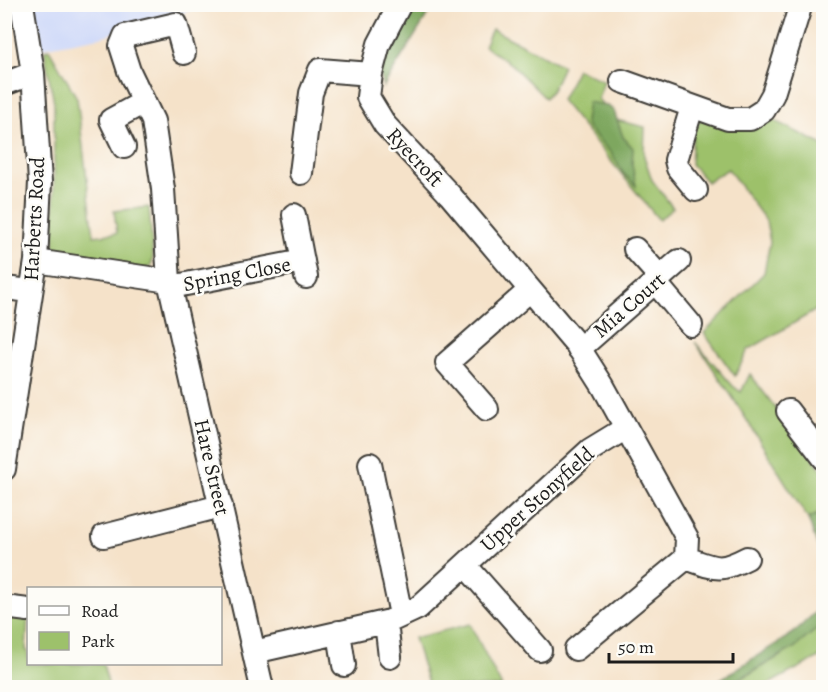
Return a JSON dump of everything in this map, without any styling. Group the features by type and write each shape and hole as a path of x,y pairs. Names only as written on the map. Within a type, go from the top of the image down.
{"street":[{"name":"Harberts Road","path":"4,469 11,372 36,261 40,182 33,73 22,4"},
{"name":"Ryecroft","path":"400,4 379,44 368,97 385,125 450,195 579,349 626,428"},
{"path":"622,81 728,119 750,119 764,110 773,94 801,4"},
{"name":"Hare Street","path":"184,53 176,24 125,36 122,46 129,71 153,121 163,189 170,284 262,687"},
{"path":"301,173 311,93 320,70 371,74"},
{"path":"4,84 33,73"},
{"path":"124,147 111,120 144,102"},
{"path":"692,107 676,159 678,168 696,190"},
{"name":"Spring Close","path":"170,284 304,269 294,215"},
{"path":"635,249 692,325"},
{"path":"36,261 170,284"},
{"name":"Mia Court","path":"579,349 679,261"},
{"path":"4,288 31,291"},
{"path":"487,409 447,363 530,290"},
{"path":"788,411 824,458"},
{"path":"576,649 686,558 687,538 626,428"},
{"name":"Upper Stonyfield","path":"394,618 418,608 590,450 626,428"},
{"path":"370,464 394,618 390,657"},
{"path":"104,536 221,506"},
{"path":"686,558 714,568 727,568 747,558"},
{"path":"465,565 540,650"},
{"path":"4,607 27,610"},
{"path":"254,652 394,618"},
{"path":"339,632 344,665"}],"shaded area":[{"path":"37,4 191,4 192,10 100,37 37,49 28,11"}],"green space":[{"path":"413,5 434,5 383,87 379,70"},
{"path":"492,29 563,66 552,90 545,98 512,65 484,46"},
{"path":"49,49 77,98 94,236 117,233 114,211 149,207 153,257 151,266 139,272 54,257 54,103 44,50"},
{"path":"577,69 604,81 598,99 616,120 645,127 644,156 652,180 673,208 659,220 561,100"},
{"path":"588,102 608,106 614,111 623,137 633,148 632,164 636,186 623,173 612,154 588,128 585,122"},
{"path":"703,116 759,127 773,120 823,145 823,306 748,350 735,376 704,333 764,273 770,242 766,221 728,169 707,182 691,164 693,131"},
{"path":"695,342 733,386 741,392 750,374 823,471 823,512 808,519 733,398"},
{"path":"823,512 823,561 808,519"},
{"path":"823,582 823,624 794,648 725,687 708,687 792,634 819,609"},
{"path":"4,614 27,617 27,665 103,665 109,687 8,687 4,670"},
{"path":"470,624 502,687 429,687 414,638"},
{"path":"823,624 823,655 763,687 725,688 794,648"}]}
